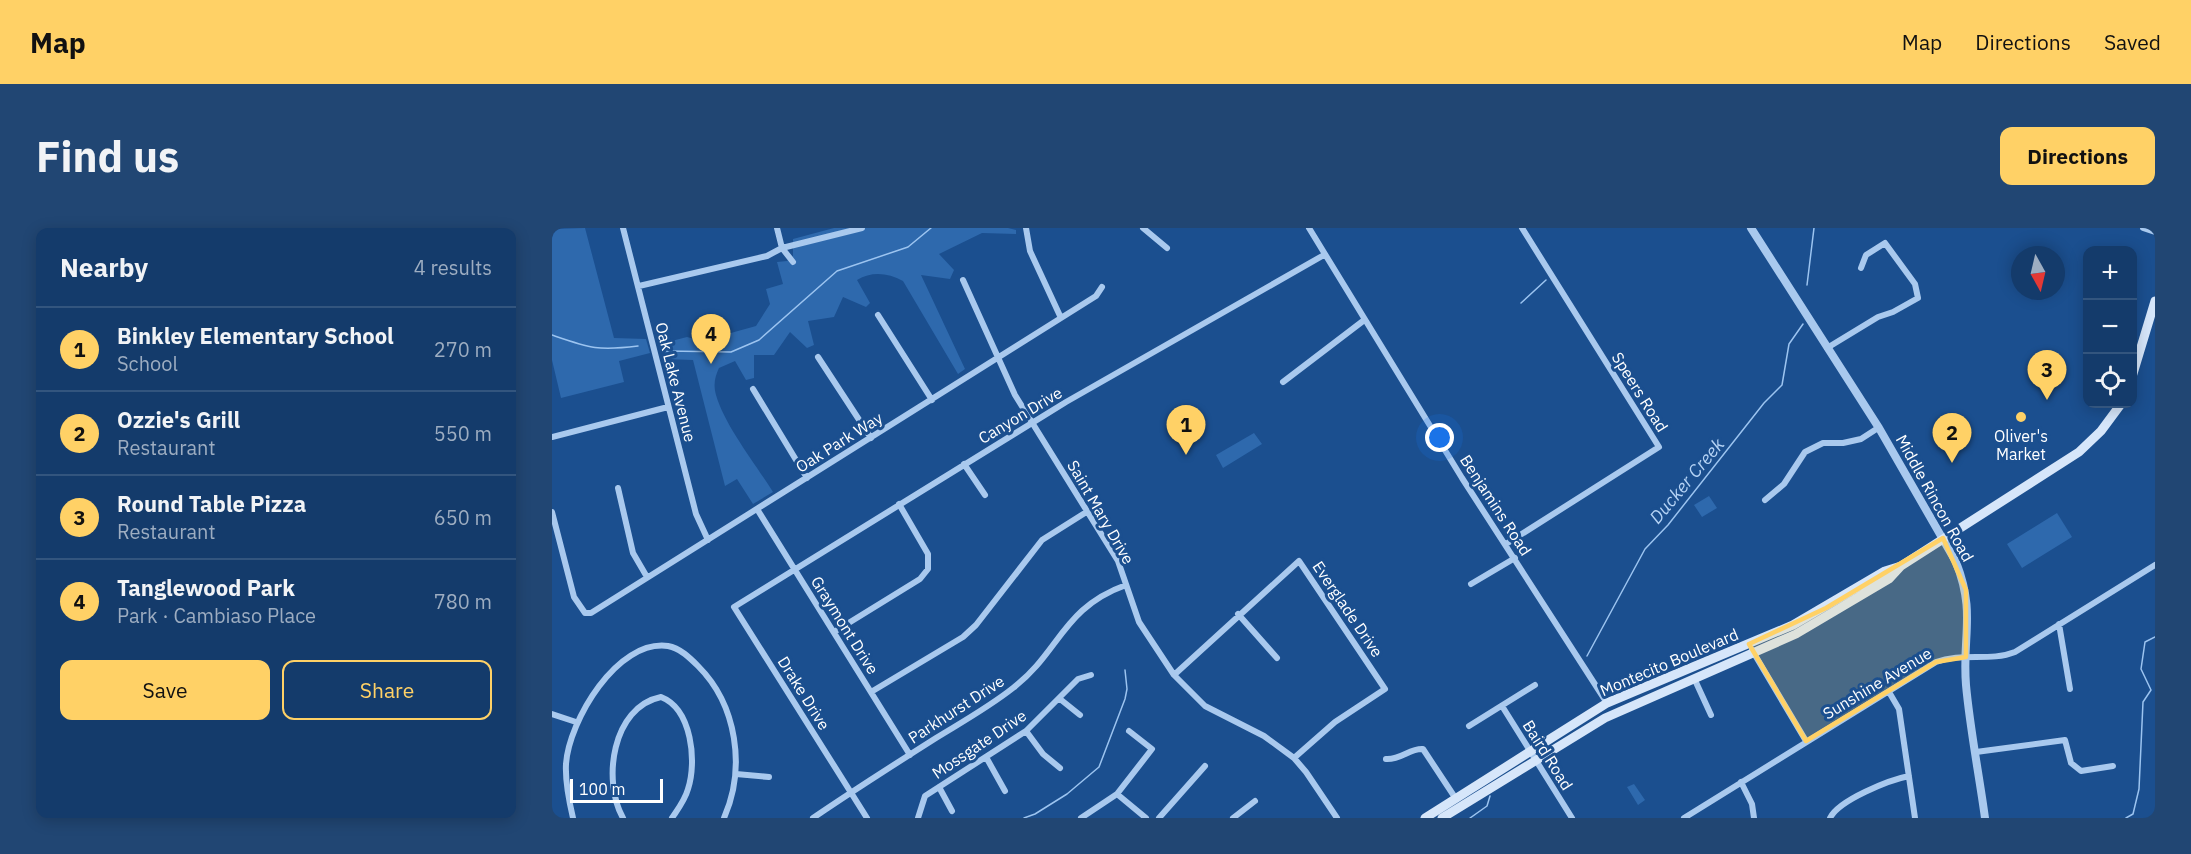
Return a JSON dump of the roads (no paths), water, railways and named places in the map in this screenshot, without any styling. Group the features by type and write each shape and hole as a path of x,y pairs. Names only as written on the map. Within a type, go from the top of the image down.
{"main road":[{"path":"2137,363 2155,301"},
{"name":"Montecito Boulevard","path":"1442,818 1607,703 1751,648 1796,634 1890,579 1901,566 2079,452 2101,431 2118,408"},
{"name":"Montecito Boulevard","path":"1425,818 1617,711 1694,678 1751,648"}],"street":[{"name":"Oak Lake Avenue","path":"623,228 696,514 708,540"},
{"path":"777,228 782,248 793,262"},
{"path":"639,286 768,256 782,248 862,228"},
{"path":"1026,228 1030,251 1061,318"},
{"path":"1143,228 1167,248"},
{"name":"Benjamins Road","path":"1309,228 1363,321 1607,703"},
{"name":"Speers Road","path":"1506,544 1659,447 1522,228"},
{"name":"Middle Rincon Road","path":"1751,228 1878,428 1944,538 1966,590 1969,628 1966,686 1985,818"},
{"path":"2143,228 2155,232"},
{"path":"1827,348 1878,317 1893,312 1918,298 1915,284 1885,243 1866,255 1861,268"},
{"name":"Canyon Drive","path":"734,607 964,464 1324,255"},
{"name":"Saint Mary Drive","path":"963,280 1015,395 1118,561 1139,622 1174,675 1205,706 1264,736 1294,758 1337,818"},
{"name":"Oak Park Way","path":"552,512 574,597 585,613 591,613 999,358 1096,296 1102,288"},
{"path":"878,315 932,400"},
{"path":"1283,382 1363,321"},
{"path":"818,357 871,438"},
{"path":"753,389 807,478"},
{"path":"552,437 668,407"},
{"path":"1764,500 1784,484 1805,452 1823,443 1861,439 1878,428"},
{"path":"964,464 985,495"},
{"path":"618,488 633,553 646,577"},
{"path":"834,632 920,579 928,568 928,554 899,504"},
{"name":"Graymont Drive","path":"757,509 910,755"},
{"path":"871,692 963,637 976,625 1042,540 1088,511"},
{"path":"1471,584 1515,558"},
{"name":"Everglade Drive","path":"1174,675 1238,614 1299,561 1385,689 1335,722 1294,758"},
{"name":"Sunshine Avenue","path":"1684,818 1936,662 1949,657 2004,657 2155,565"},
{"name":"Parkhurst Drive","path":"813,818 1016,686 1029,675 1066,625 1084,607 1102,593 1126,585"},
{"name":"Drake Drive","path":"734,607 867,818"},
{"path":"1238,614 1277,658"},
{"path":"2059,624 2070,689"},
{"path":"573,818 567,788 566,764 576,722 605,678 623,662 650,648 668,646 687,655 700,668 729,715 736,749 736,774 732,798 724,818"},
{"path":"1751,648 1806,741"},
{"name":"Mossgate Drive","path":"918,818 925,796 1026,731 1078,679 1091,675"},
{"path":"1694,678 1711,715"},
{"path":"1469,726 1535,685"},
{"path":"1889,692 1899,709 1915,818"},
{"path":"623,818 615,800 613,754 630,718 646,703 661,697 672,704 682,718 689,736 692,758 688,790 672,818"},
{"path":"1060,699 1080,715"},
{"name":"Baird Road","path":"1502,706 1572,818"},
{"path":"552,714 576,722"},
{"path":"1026,731 1044,754 1060,768"},
{"path":"1081,818 1117,794 1152,749 1129,731"},
{"path":"1976,752 2066,740 2071,763 2081,771 2113,766"},
{"path":"1386,759 1397,760 1418,749 1423,750 1456,799"},
{"path":"986,757 1005,791"},
{"path":"1159,818 1204,766"},
{"path":"736,774 769,777"},
{"path":"1830,818 1837,809 1865,793 1909,776"},
{"path":"1742,782 1752,804 1754,818"},
{"path":"939,787 952,811"},
{"path":"1117,794 1146,818"},
{"path":"1233,818 1256,801"}],"waterway":[{"path":"666,351 731,352 759,340 837,271 908,247 931,228"},
{"name":"Ducker Creek","path":"1807,285 1814,228"},
{"path":"1521,303 1546,280"},
{"name":"Ducker Creek","path":"1587,656 1645,549 1668,525 1764,403 1782,385 1789,344 1803,324"},
{"path":"552,335 594,347 638,346"},
{"path":"2126,818 2133,814 2139,789 2143,702 2151,690 2141,669 2145,642 2155,637"},
{"path":"1024,818 1035,814 1067,794 1099,767 1125,699 1127,689 1125,670"},
{"name":"Ducker Creek","path":"1470,818 1487,806 1490,796"}],"place":[{"name":"Tanglewood Park","path":"711,364"},
{"name":"Round Table Pizza","path":"2047,400"},
{"name":"Oliver's Market","path":"2021,417"},
{"name":"Binkley Elementary School","path":"1186,455"},
{"name":"Ozzie's Grill","path":"1952,463"}]}
